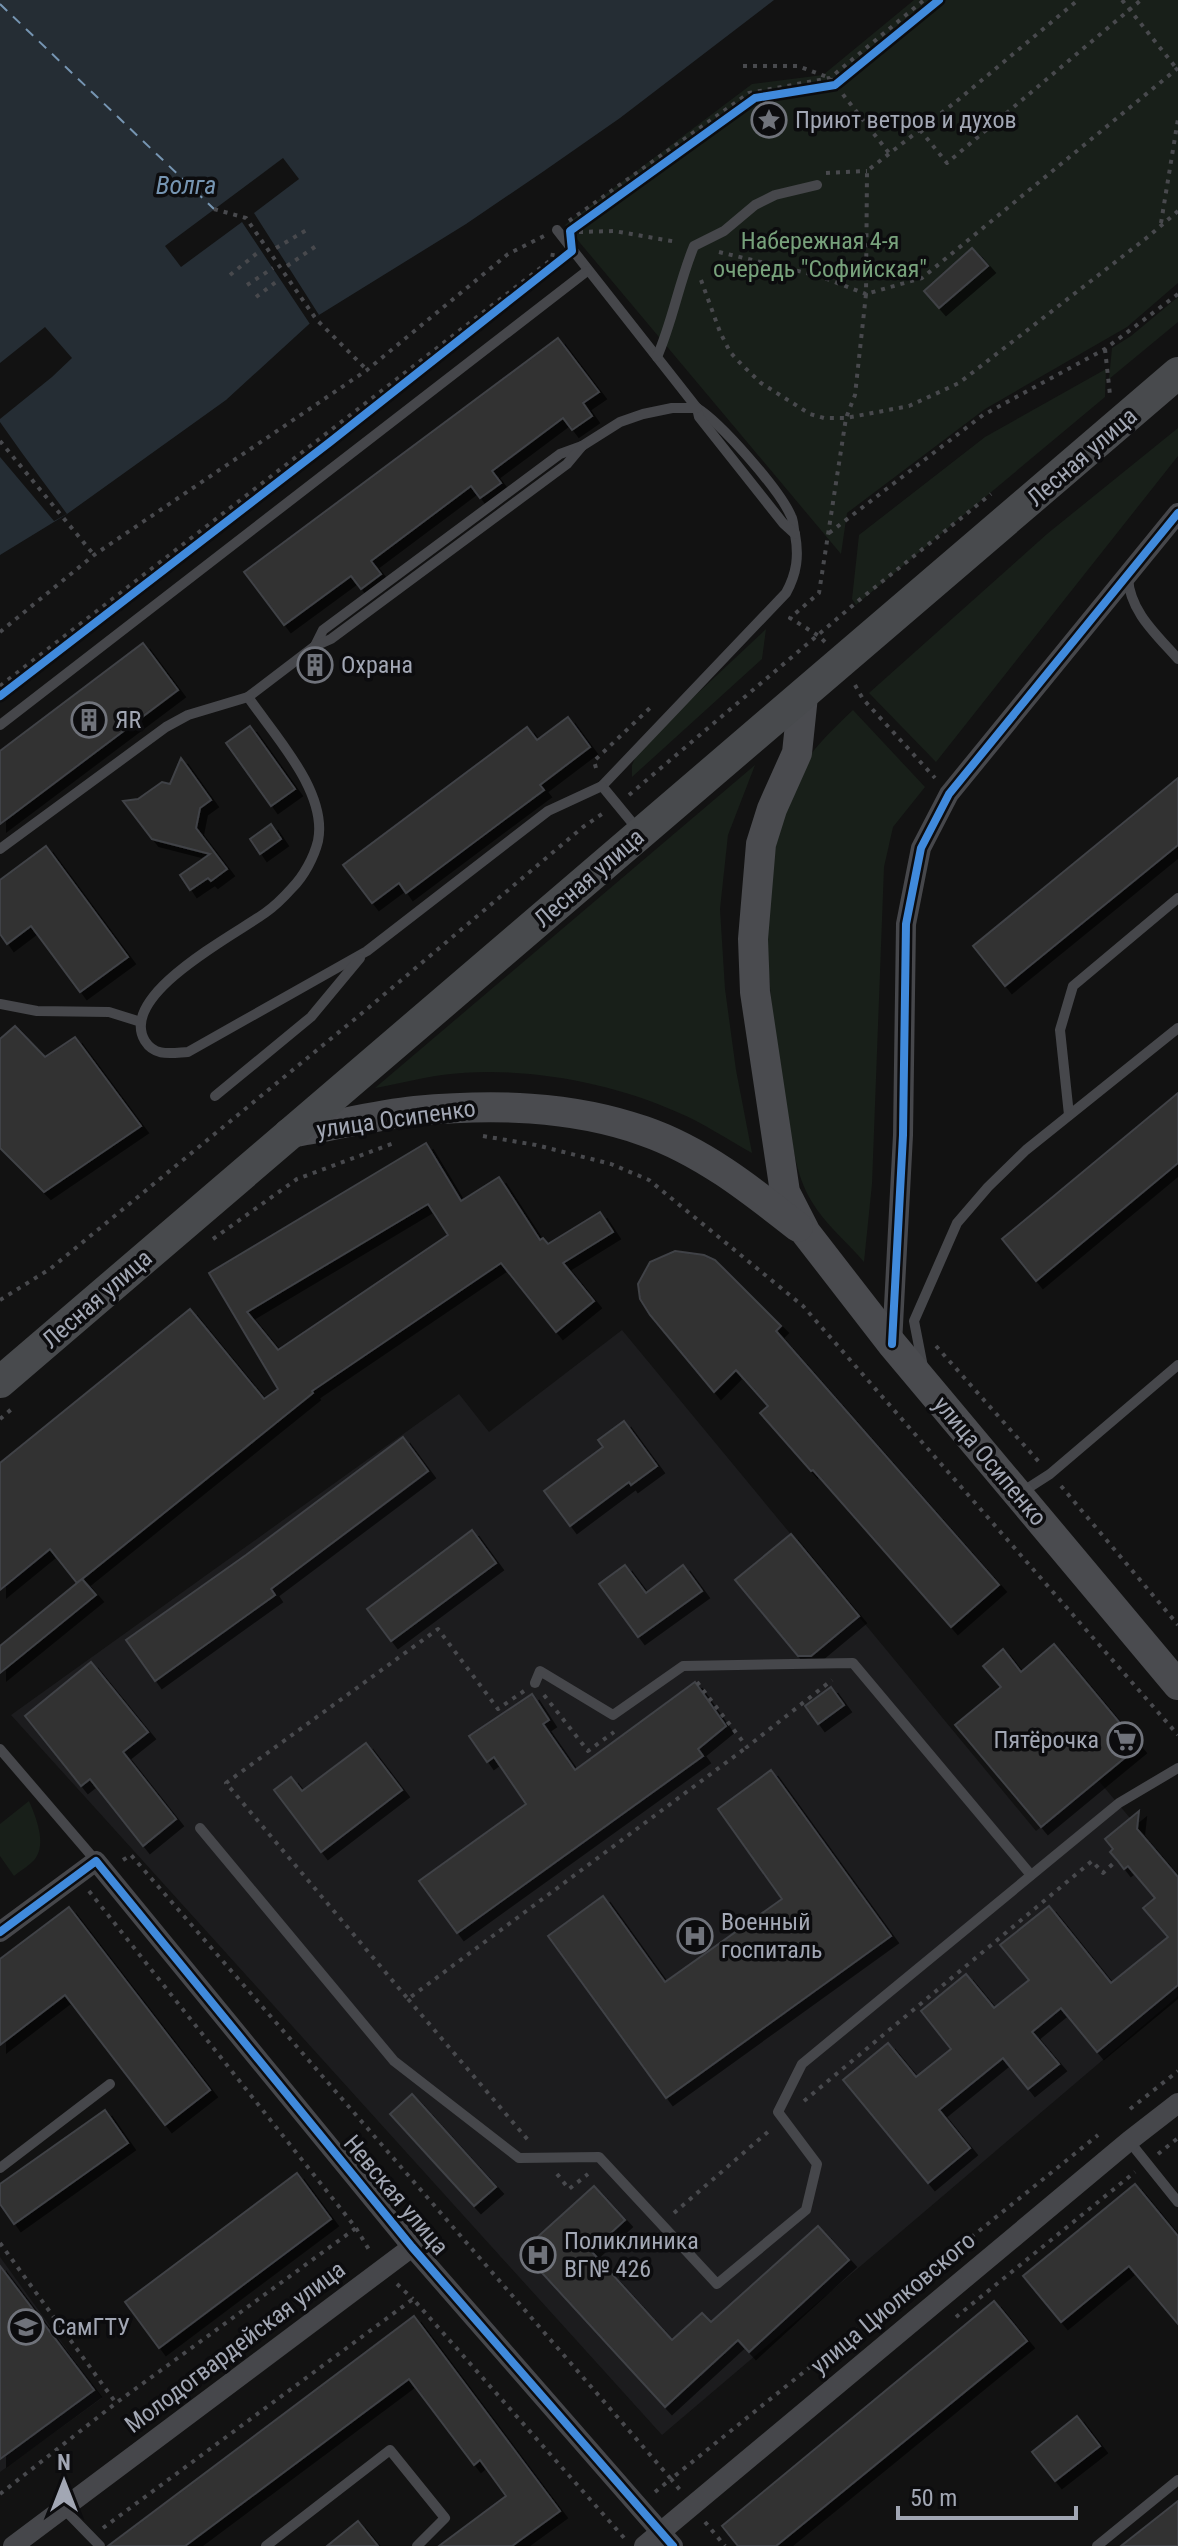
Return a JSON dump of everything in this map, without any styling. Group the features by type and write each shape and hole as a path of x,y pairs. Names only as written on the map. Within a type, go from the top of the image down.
{"main road":[{"name":"Лесная улица","path":"12,1391 289,1133 442,1006 1178,373"},
{"name":"улица Осипенко","path":"803,696 797,753 772,809 761,844 753,939 755,992 785,1192 806,1233 892,1344 1178,1685"},
{"name":"улица Осипенко","path":"289,1133 412,1111 501,1106 575,1113 645,1131 694,1154 739,1181 806,1233"}],"street":[{"path":"892,1344 903,1121 906,924 921,848 949,794 1178,513"},
{"path":"0,1932 101,1867"},
{"name":"Невская улица","path":"101,1867 412,2247 667,2539"},
{"name":"улица Циолковского","path":"644,2546 667,2539 1129,2141 1178,2103"},
{"name":"Молодогвардейская улица","path":"13,2546 412,2247"}],"lane":[{"path":"657,357 671,324 694,246 724,231 755,205 817,179"},
{"path":"248,697 315,799 319,818 318,839 312,858 295,886 268,911 175,974 155,993 145,1007 141,1022 143,1037 151,1048 163,1054 188,1052 367,951 548,811 602,786 786,593 794,579 797,559 795,534 699,417 697,408 557,230"},
{"path":"0,725 587,271"},
{"path":"0,849 166,727 188,715 248,697 315,646 323,630 560,454 582,446 620,422 643,414 672,408 697,408"},
{"path":"1128,574 1129,595 1142,618 1178,659"},
{"path":"602,786 640,833"},
{"path":"1069,1115 1060,1030 1073,986 1178,898"},
{"path":"215,1096 311,1017 367,951"},
{"path":"0,1004 37,1011 109,1012 141,1022"},
{"path":"926,1385 914,1321 957,1223 1026,1150 1178,1028"},
{"path":"1018,1494 1050,1474 1178,1365"},
{"path":"535,1683 540,1671 613,1715 683,1666 853,1663 1031,1875"},
{"path":"0,1749 101,1867"},
{"path":"200,1828 394,2061 519,2158 599,2157 717,2284 806,2210 817,2164 778,2112 802,2064 1119,1803 1178,1768"},
{"path":"0,2168 110,2084"},
{"path":"1129,2141 1178,2202"},
{"path":"266,2546 390,2450 445,2518 417,2546"},
{"path":"1097,2546 1178,2480"},
{"path":"63,2508 100,2546"}],"path":[{"path":"0,632 94,555 367,370 508,254 557,230 749,93 832,81 924,0"},
{"path":"570,231 755,98 832,81 939,0"},
{"path":"817,179 867,171 1078,0"},
{"path":"570,231 614,231 694,246 819,276 866,294 922,278 1178,68 1122,0"},
{"path":"920,130 947,163 1141,0"},
{"path":"743,66 798,66 832,81 889,153"},
{"path":"1161,226 1178,119"},
{"path":"790,618 819,593 846,418 855,395 866,294 867,171"},
{"path":"214,209 246,218 316,319 367,370"},
{"path":"694,246 707,297 730,352 761,383 810,414 824,418 846,418 909,406 959,383 1178,211"},
{"path":"276,248 310,228"},
{"path":"0,686 552,259 557,230"},
{"path":"0,696 572,251 570,231"},
{"path":"287,266 319,244"},
{"path":"961,246 967,252"},
{"path":"230,275 261,250"},
{"path":"247,285 273,268"},
{"path":"922,278 930,286"},
{"path":"256,297 280,279"},
{"path":"829,533 983,415 1105,349 1178,294"},
{"path":"1105,349 1110,399"},
{"path":"0,441 94,555"},
{"path":"0,1300 50,1269 583,827 648,781 858,601 1002,486"},
{"path":"863,699 930,773"},
{"path":"602,786 594,761 653,705"},
{"path":"478,1135 536,1145 611,1164 649,1180 803,1306 1178,1735"},
{"path":"210,1241 297,1179 392,1143 407,1141"},
{"path":"0,1419 12,1391"},
{"path":"593,2170 569,2189 226,1783 438,1629 498,1709 535,1683 588,1751 623,1726"},
{"path":"408,1999 747,1747 853,1663"},
{"path":"693,1676 747,1747"},
{"path":"0,2494 116,2403 356,2228 86,1887 101,1867 131,1855 671,2479 1104,2131"},
{"path":"661,2224 1092,1861 1103,1873 1117,1860"},
{"path":"1128,2111 1178,2071"},
{"path":"0,2243 116,2403"},
{"path":"92,2536 413,2299 632,2546"}],"shaded area":[{"name":"Военный госпиталь","path":"622,1330 1036,1831 1098,1780 1178,1875 1178,1996 662,2435 11,1715 459,1394 489,1432"},
{"name":"СамГТУ","path":"0,2257 102,2398 0,2472"}],"green space":[{"name":"Набережная 4-я очередь \"Софийская\"","path":"914,0 1178,0 1178,283 1127,327 985,409 847,513 841,554 565,225 752,84 823,75"},
{"path":"1178,297 1178,322 1109,379 1112,348"},
{"path":"1106,369 1105,397 856,605 852,599 859,535 985,437"},
{"path":"1178,428 1178,456 936,762 869,693 1047,534"},
{"path":"766,629 762,659 632,777 636,756 667,722"},
{"path":"853,710 925,787 893,827 884,867 872,1184 864,1262 817,1210 806,1192 798,1169 774,1029 768,946 773,863 780,823 793,785 811,754"},
{"path":"755,765 728,835 720,909 725,989 752,1153 696,1121 650,1101 562,1078 471,1072 375,1088"},
{"path":"29,1801 39,1830 40,1846 35,1859 14,1876 0,1856 0,1824"}],"water":[{"name":"Волга","path":"0,0 774,0 620,118 544,171 466,224 319,315 226,400 67,514 0,555"}],"pier":[{"path":"283,158 299,179 254,213 319,315 310,324 242,222 181,267 165,246"},
{"path":"45,327 72,358 0,419 0,363"},
{"path":"0,422 67,514 54,521 0,457"}],"building":[{"path":"972,248 988,266 939,308 924,291"},
{"path":"558,338 599,392 583,403 592,416 572,430 563,418 492,471 501,483 480,498 471,486 371,561 381,574 361,589 351,576 284,625 244,572"},
{"name":"ЯR","path":"143,643 178,690 0,824 0,751"},
{"path":"568,717 590,747 540,785 544,790 406,893 399,883 372,903 343,865 527,727 537,740"},
{"path":"250,726 295,789 271,806 226,743"},
{"path":"181,758 211,800 200,808 196,828 227,869 211,881 208,878 190,890 180,875 210,854 152,839 123,801 138,799 162,782 170,784"},
{"path":"1178,778 1178,845 1005,986 973,946"},
{"path":"271,824 281,839 260,854 250,839"},
{"path":"46,846 128,957 80,992 31,926 7,944 0,934 0,880"},
{"path":"15,1026 45,1057 75,1037 141,1126 44,1192 0,1148 0,1039"},
{"path":"1178,1093 1178,1163 1036,1281 1002,1239"},
{"path":"426,1143 461,1201 499,1177 540,1240 543,1238 548,1244 600,1212 613,1232 563,1263 594,1301 556,1332 501,1263 312,1391 77,1583 50,1549 0,1590 0,1463 190,1309 264,1399 278,1389 209,1273","holes":["428,1204 448,1235 278,1350 247,1312"]},
{"path":"675,1251 704,1255 715,1260 781,1326 776,1331 999,1585 951,1627 760,1413 768,1406 736,1370 714,1392 650,1315 640,1299 638,1284 650,1262"},
{"path":"624,1421 657,1466 631,1485 629,1482 570,1526 544,1491 603,1447 598,1440"},
{"path":"403,1437 428,1471 271,1589 275,1595 155,1681 126,1640"},
{"path":"472,1530 496,1563 391,1641 367,1609"},
{"path":"791,1534 859,1616 811,1656 798,1656 735,1580"},
{"path":"625,1565 646,1593 683,1565 702,1591 638,1637 599,1584"},
{"path":"82,1579 96,1595 0,1673 0,1646"},
{"path":"1054,1644 1139,1746 1041,1827 955,1725 1001,1687 983,1666 1003,1649 1021,1672"},
{"path":"91,1662 148,1732 123,1752 176,1819 143,1846 90,1779 81,1786 25,1716"},
{"path":"695,1682 726,1726 698,1749 703,1756 457,1933 419,1881 526,1804 494,1757 487,1762 469,1736 532,1694 549,1720 543,1724 575,1770"},
{"path":"831,1687 844,1705 818,1724 805,1706"},
{"path":"366,1743 402,1790 321,1852 274,1790 291,1777 302,1791"},
{"path":"771,1770 891,1936 666,2098 548,1936 603,1896 665,1982 782,1899 718,1809"},
{"path":"1139,1811 1137,1829 1178,1877 1178,1985 1097,2052 1061,2008 1032,2032 1059,2064 1028,2089 1003,2058 939,2110 970,2148 928,2183 843,2080 888,2043 916,2077 951,2049 921,2011 966,1974 994,2008 1029,1980 1000,1945 1049,1906 1111,1983 1168,1937 1143,1908 1155,1898 1128,1866 1124,1869 1110,1852 1113,1849 1105,1839"},
{"path":"69,1907 210,2090 165,2125 65,1995 0,2045 0,1959"},
{"path":"412,2094 496,2187 474,2206 390,2114"},
{"path":"105,2110 128,2143 14,2224 0,2204 0,2184"},
{"path":"297,2173 331,2219 159,2348 125,2302"},
{"path":"1135,2184 1178,2236 1178,2324 1129,2266 1061,2322 1023,2276"},
{"path":"594,2186 625,2220 591,2251 672,2340 702,2313 711,2322 818,2226 849,2260 749,2352 738,2340 665,2407 522,2251"},
{"name":"СамГТУ","path":"0,2266 94,2390 0,2459"},
{"path":"994,2301 1027,2341 776,2546 738,2546 722,2526"},
{"path":"414,2316 560,2511 512,2546 439,2546 506,2496 480,2460 474,2465 409,2379 185,2546 108,2546"},
{"path":"1077,2416 1100,2446 1055,2481 1032,2452"},
{"path":"1178,2501 1178,2546 1121,2546"},
{"path":"358,2521 378,2546 327,2546"}],"ferry route":[{"path":"0,4 214,209"}],"cycle path":[{"path":"0,696 572,251 570,231 755,98 835,85 939,0"},
{"path":"892,1344 903,1135 906,924 921,848 949,794 1178,513"},
{"path":"0,1932 96,1861 412,2247 673,2546"}],"place":[{"name":"Приют ветров и духов","path":"769,120"},
{"name":"Охрана","path":"315,665"},
{"name":"ЯR","path":"89,720"},
{"name":"Пятёрочка","path":"1125,1740"},
{"name":"Военный госпиталь","path":"695,1936"},
{"name":"Поликлиника ВГ№ 426","path":"538,2255"},
{"name":"СамГТУ","path":"26,2327"}]}
